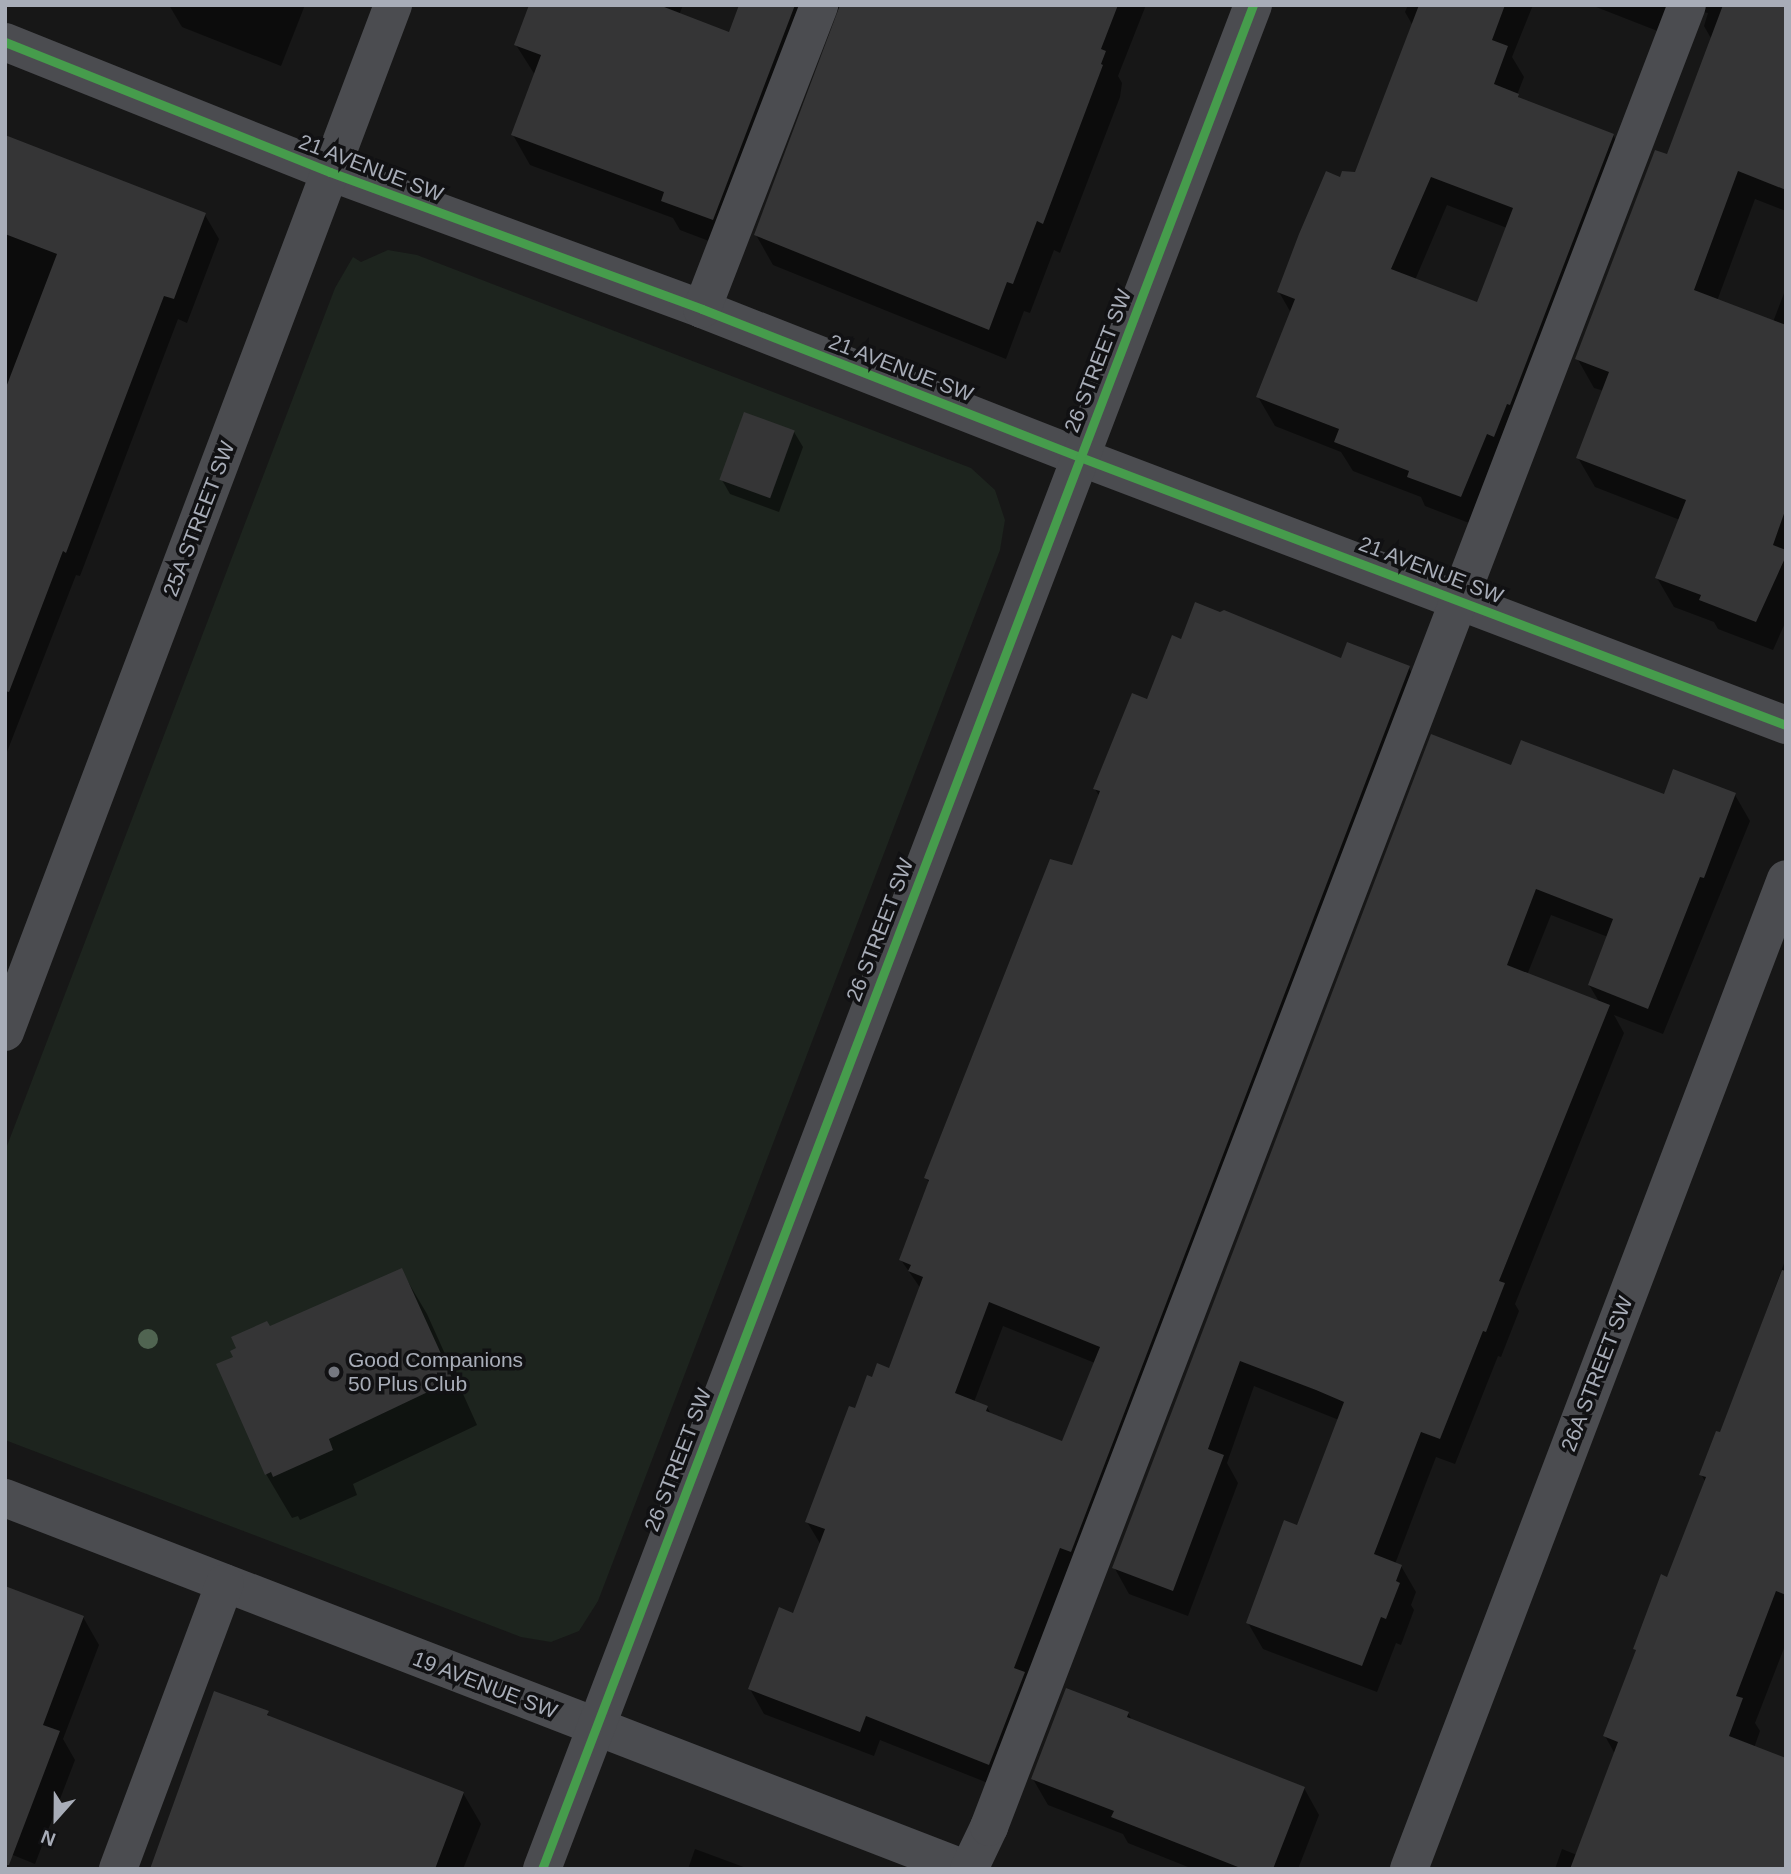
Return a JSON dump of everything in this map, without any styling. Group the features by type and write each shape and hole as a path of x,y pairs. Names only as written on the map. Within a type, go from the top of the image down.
{"street":[{"name":"25A STREET SW","path":"5,1032 393,5"},
{"path":"702,309 819,5"},
{"name":"26 STREET SW","path":"542,1869 1253,5"},
{"path":"967,1869 989,1826 1687,5"},
{"name":"21 AVENUE SW","path":"5,42 330,172 702,309 1080,457 1460,599 1786,725"},
{"name":"26A STREET SW","path":"1409,1869 1786,879"},
{"name":"19 AVENUE SW","path":"5,1498 595,1728 967,1869"},
{"path":"118,1869 225,1583"}],"shaded area":[{"path":"388,250 417,255 971,468 995,490 1005,520 1000,550 598,1601 579,1631 551,1642 521,1637 5,1440 5,1151 335,288 353,257 361,262"}],"building":[{"path":"529,5 659,5 729,32 739,5 795,5 713,220 661,201 664,192 511,135 541,55 514,45"},
{"path":"840,5 1118,5 1101,49 1106,51 1101,64 1103,65 1043,224 1037,221 1013,284 1007,282 989,330 754,235"},
{"path":"1419,5 1505,5 1492,40 1508,46 1494,84 1519,94 1518,97 1614,134 1510,405 1507,404 1494,437 1487,434 1461,497 1407,477 1409,471 1334,442 1339,429 1256,397 1295,299 1277,292 1326,171 1340,177 1342,171 1355,172","holes":["1431,177 1513,208 1477,302 1391,269"]},
{"path":"1723,5 1786,5 1786,190 1738,171 1694,290 1786,325 1786,508 1773,545 1786,550 1786,556 1756,622 1699,600 1701,595 1655,578 1686,500 1576,458 1609,372 1575,359 1655,150 1667,154"},
{"path":"5,135 206,213 174,299 164,296 66,553 63,551 9,692 5,691 5,390 57,254 5,234"},
{"path":"744,412 795,430 770,498 719,480"},
{"path":"1195,602 1220,612 1224,610 1341,658 1347,642 1410,666 1071,1552 1060,1548 1014,1668 1025,1672 989,1765 866,1716 860,1732 748,1689 779,1607 793,1613 825,1529 805,1522 849,1406 855,1408 867,1375 872,1377 877,1363 889,1368 923,1277 908,1271 911,1265 899,1260 929,1180 924,1178 1050,859 1072,865 1100,791 1093,789 1132,693 1147,699 1172,635 1181,639","holes":["989,1302 1100,1347 1062,1441 986,1411 988,1406 955,1393"]},
{"path":"1431,734 1511,765 1521,740 1664,794 1673,769 1736,793 1704,878 1700,877 1648,1009 1588,985 1613,919 1536,889 1507,965 1610,1005 1499,1281 1505,1283 1486,1332 1483,1331 1440,1439 1421,1432 1374,1554 1402,1565 1396,1581 1400,1583 1386,1619 1381,1617 1362,1666 1246,1623 1284,1520 1297,1525 1344,1402 1316,1390 1240,1361 1208,1449 1224,1455 1173,1591 1112,1568"},
{"name":"Good Companions 50 Plus Club","path":"402,1268 453,1380 329,1439 333,1450 273,1477 271,1472 265,1475 216,1364 233,1357 230,1351 236,1348 231,1337 267,1321 270,1326"},
{"path":"1782,1270 1786,1271 1786,1595 1776,1591 1736,1696 1743,1698 1729,1736 1786,1758 1786,1869 1570,1869 1618,1742 1603,1736 1636,1650 1633,1649 1661,1574 1667,1577 1706,1477 1699,1475 1716,1431 1720,1432"},
{"path":"5,1586 84,1616 43,1725 60,1731 9,1865 5,1865"},
{"path":"1066,1688 1129,1712 1127,1717 1305,1787 1273,1869 1243,1869 1111,1817 1114,1811 1031,1779"},
{"path":"214,1691 269,1711 267,1715 464,1792 435,1869 150,1869"}],"cycle path":[{"path":"542,1869 1253,5"},
{"path":"5,42 330,172 702,309 1080,457 1786,725"}],"place":[{"name":"Good Companions 50 Plus Club","path":"334,1372"}]}
